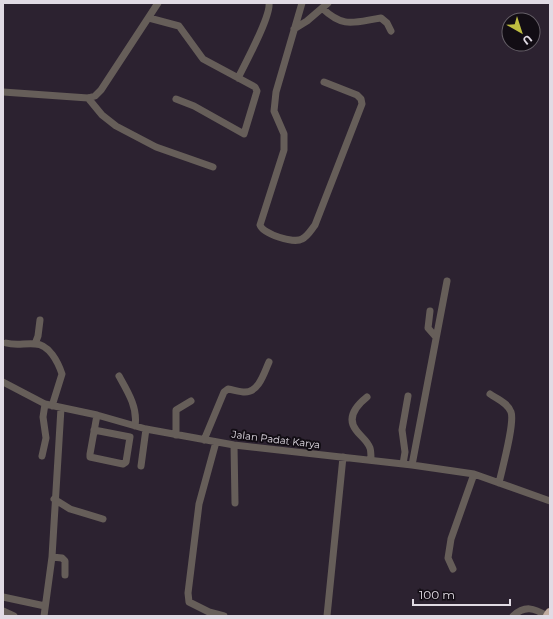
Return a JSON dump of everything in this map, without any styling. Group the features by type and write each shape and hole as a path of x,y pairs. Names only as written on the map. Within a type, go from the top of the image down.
{"street":[{"path":"3,92 88,98 95,96 101,90 158,3"},
{"path":"238,78 257,41 268,12 269,3"},
{"path":"302,3 276,92 274,111 284,134 284,150 260,225 262,230 267,233 295,241 302,239 315,225 362,104 358,94 324,82"},
{"path":"294,29 307,21 325,5 333,18 342,22 381,18 387,23 391,31"},
{"path":"149,18 179,26 203,59 255,87 257,91 244,134 194,106 176,99"},
{"path":"88,98 102,115 116,126 156,147 213,166"},
{"path":"412,465 435,336 447,282"},
{"path":"430,311 428,328 435,336"},
{"path":"35,344 38,336 40,320"},
{"path":"6,343 19,345 35,344 46,347 55,358 62,374 44,417 46,438 42,456"},
{"path":"204,440 224,392 228,389 246,392 254,389 269,362"},
{"path":"120,376 133,404 136,415 135,426"},
{"name":"Jalan Padat Karya","path":"3,382 49,405 97,415 146,429 234,445 371,460 474,474 550,502"},
{"path":"490,394 508,406 512,413 510,433 499,483"},
{"path":"403,464 404,452 402,430 408,396"},
{"path":"367,397 358,404 354,410 352,419 356,430 370,448 371,460"},
{"path":"176,435 176,410 182,405 191,402"},
{"path":"44,616 52,557 55,517 54,499 61,408"},
{"path":"94,430 130,437 126,462 123,464 90,457 94,430 97,415"},
{"path":"141,466 146,429"},
{"path":"216,442 199,504 188,594 189,602 194,606 224,616"},
{"path":"234,445 235,503"},
{"path":"327,616 343,457"},
{"path":"453,569 448,558 451,539 474,474"},
{"path":"54,499 70,509 103,519"},
{"path":"52,557 62,558 65,561 65,575"},
{"path":"3,597 45,606"},
{"path":"513,616 527,608 534,608 548,616"},
{"path":"3,611 14,616"}]}
